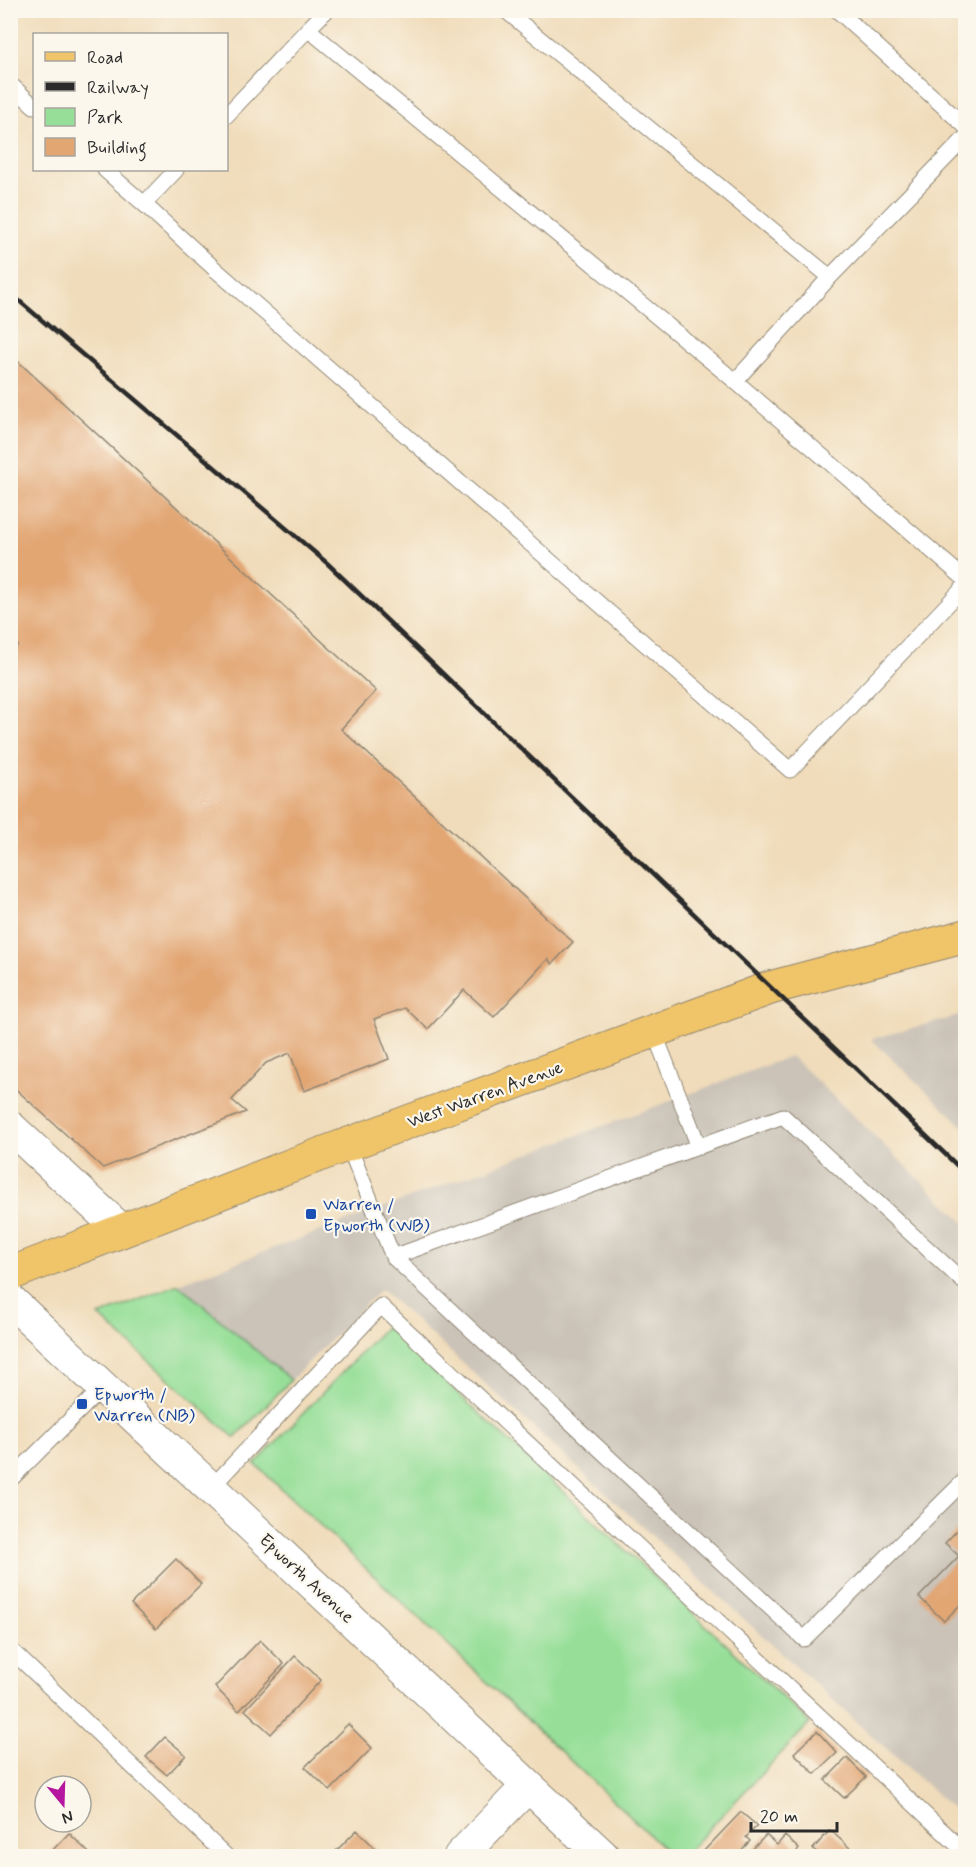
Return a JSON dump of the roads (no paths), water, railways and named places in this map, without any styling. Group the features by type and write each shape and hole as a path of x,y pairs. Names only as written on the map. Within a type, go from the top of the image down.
{"main road":[{"name":"West Warren Avenue","path":"10,1274 348,1144 770,988 966,936"}],"street":[{"path":"10,1127 121,1230"},
{"name":"Epworth Avenue","path":"10,1299 603,1857"},
{"path":"460,1857 528,1786"}],"lane":[{"path":"228,114 327,10"},
{"path":"505,10 830,277"},
{"path":"837,10 966,127"},
{"path":"308,29 735,381 966,580"},
{"path":"10,84 33,105"},
{"path":"735,381 830,277 966,137"},
{"path":"106,171 216,270 790,770 966,585"},
{"path":"144,204 175,171"},
{"path":"654,1032 699,1147"},
{"path":"393,1257 783,1116 966,1284"},
{"path":"348,1144 393,1257 804,1639 966,1479"},
{"path":"211,1488 381,1306 966,1853"},
{"path":"10,1480 103,1387"},
{"path":"10,1649 226,1857"}],"railway":[{"path":"10,293 327,563 966,1174"}],"place":[{"name":"Warren / Epworth (WB)","path":"311,1214"},
{"name":"Epworth / Warren (NB)","path":"82,1404"}]}
